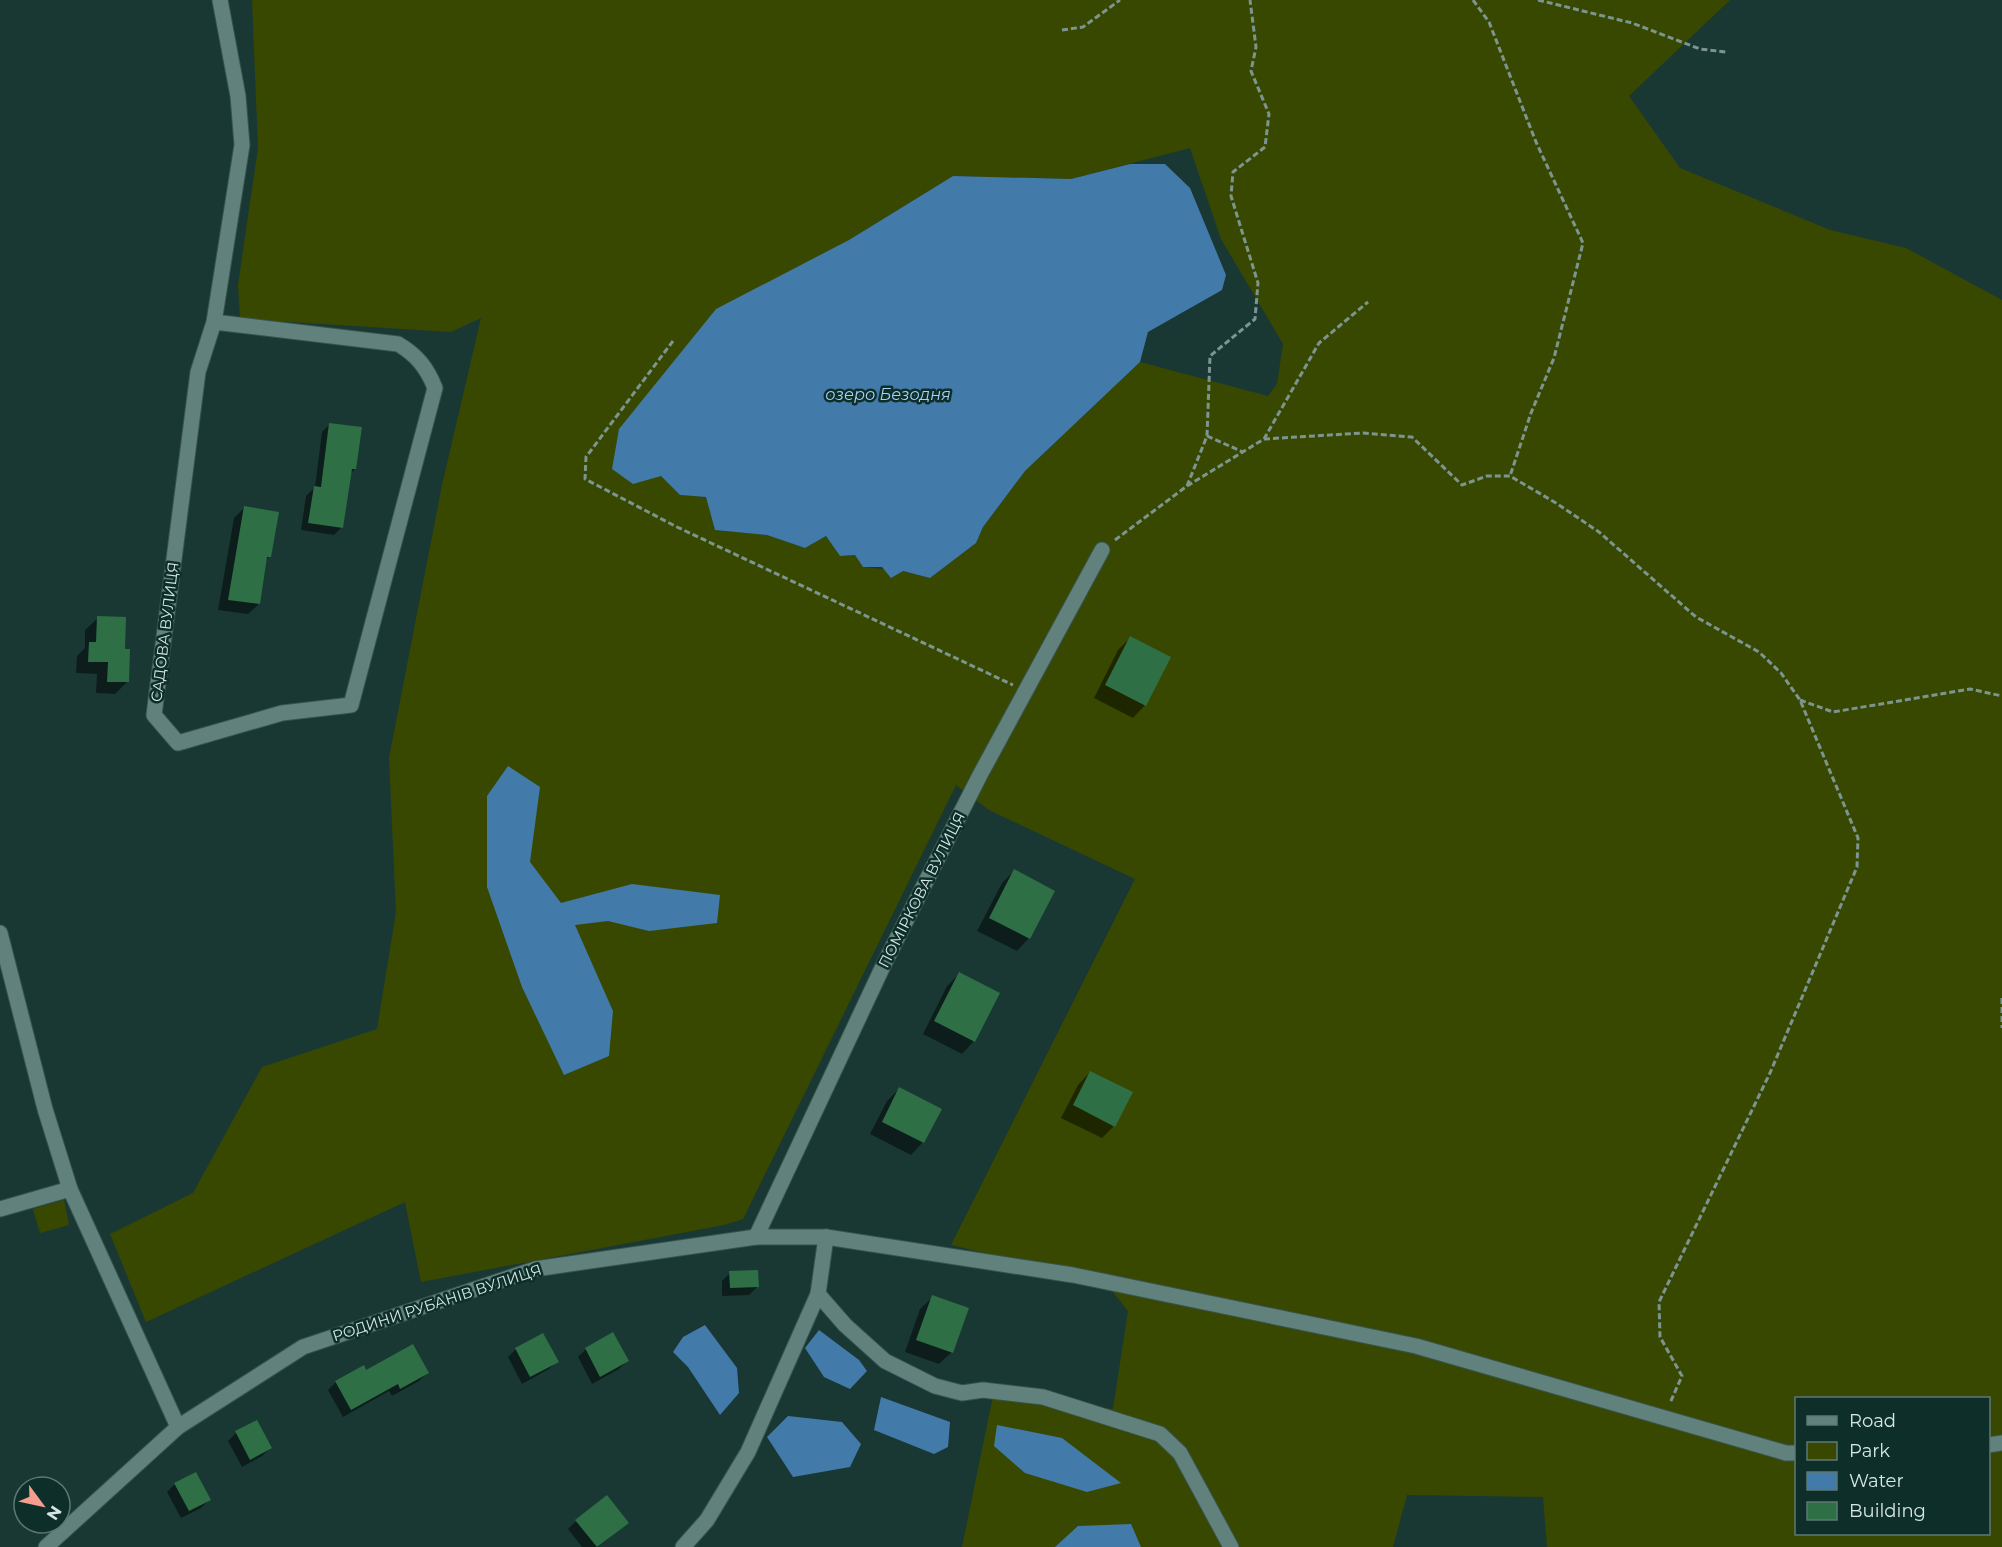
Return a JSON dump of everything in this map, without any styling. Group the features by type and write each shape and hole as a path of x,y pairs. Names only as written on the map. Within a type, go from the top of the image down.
{"street":[{"path":"214,322 242,145 238,96 220,0"},
{"name":"САДОВА ВУЛИЦЯ","path":"214,322 399,344 414,354 429,374 435,388 351,705 282,713 178,743 154,715 198,372 214,322"},
{"name":"ПОМІРКОВА ВУЛИЦЯ","path":"756,1237 884,964 980,775 1028,692 1102,550"},
{"path":"0,933 45,1109 70,1189 178,1427"},
{"path":"0,1209 70,1189"},
{"name":"РОДИНИ РУБАНІВ ВУЛИЦЯ","path":"46,1547 178,1427 303,1347 535,1269 756,1237 826,1238 1073,1275 1416,1346 1786,1453 1795,1453"},
{"path":"683,1547 707,1520 748,1452 818,1294 826,1238"},
{"path":"818,1294 845,1325 885,1361 936,1386 962,1392 983,1390 1043,1397 1160,1434 1180,1453 1231,1547"}],"path":[{"path":"1062,30 1083,27 1120,0"},
{"path":"1186,486 1206,436 1210,356 1255,319 1258,283 1231,196 1233,172 1266,147 1269,114 1251,71 1256,47 1250,0"},
{"path":"1473,0 1489,22 1536,142 1583,243 1554,358 1510,476"},
{"path":"1538,0 1632,23 1700,49 1726,52"},
{"path":"1102,550 1186,486 1264,439 1318,343 1368,302"},
{"path":"673,341 586,457 585,479 677,527 1028,692"},
{"path":"1264,439 1363,433 1412,437 1462,485 1487,476 1510,476 1556,503 1599,532 1696,617 1759,652 1781,673 1800,700 1858,838 1857,867 1770,1073 1659,1302 1660,1337 1682,1376 1664,1418"},
{"path":"1206,436 1244,452"},
{"path":"1800,700 1833,712 1970,689 2002,696"},
{"path":"2002,998 2002,1028"}],"green space":[{"path":"252,0 1730,0 1629,96 1680,168 1830,230 1906,248 2002,300 2002,1547 1547,1547 1543,1497 1407,1495 1393,1547 962,1547 993,1396 1113,1409 1128,1311 1105,1282 951,1245 1135,879 989,810 956,785 743,1219 724,1225 421,1282 405,1202 146,1322 110,1234 193,1193 262,1067 377,1029 396,912 389,758 442,485 481,318 451,332 240,319 238,285 258,148","holes":["1190,148 1221,239 1283,344 1277,384 1268,396 1140,362 1025,471 983,527 976,543 930,578 902,571 863,567 855,555 840,556 826,536 805,548 767,535 715,530 707,497 680,495 661,476 849,240 953,176 1071,179"]},
{"path":"64,1200 69,1225 40,1233 33,1209"}],"water":[{"name":"озеро Безодня","path":"1130,164 1165,164 1190,188 1226,275 1222,290 1148,332 1140,362 1025,471 983,527 976,543 930,578 903,571 891,578 882,567 863,567 855,555 840,556 826,536 805,548 767,535 715,530 706,497 680,495 661,476 633,484 612,469 619,429 716,309 849,240 953,176 1071,179"},
{"path":"508,766 540,787 530,862 561,903 632,884 720,895 717,923 649,931 608,921 575,925 613,1011 609,1056 564,1075 522,987 487,887 487,796"},
{"path":"705,1325 737,1368 739,1393 720,1415 688,1367 673,1352 683,1337"},
{"path":"819,1330 859,1360 867,1371 850,1389 824,1377 805,1348"},
{"path":"881,1397 950,1422 948,1447 934,1454 874,1430"},
{"path":"788,1416 842,1422 861,1444 850,1467 793,1477 767,1437"},
{"path":"997,1425 1062,1438 1121,1483 1087,1492 1025,1473 994,1446"},
{"path":"1131,1524 1141,1547 1055,1547 1078,1526"}],"building":[{"path":"329,423 362,427 356,469 352,469 343,528 308,523 314,486 321,487"},
{"path":"244,506 279,512 271,557 267,557 260,604 228,600"},
{"path":"97,616 126,617 125,649 130,649 129,682 107,682 108,662 88,662 89,642 96,642"},
{"path":"1130,636 1171,657 1146,706 1105,685"},
{"path":"1014,869 1055,891 1030,939 989,918"},
{"path":"959,972 1000,993 975,1042 934,1021"},
{"path":"1090,1071 1133,1092 1115,1127 1073,1105"},
{"path":"899,1087 942,1109 924,1143 882,1122"},
{"path":"758,1270 759,1287 730,1288 729,1271"},
{"path":"932,1295 969,1308 953,1353 916,1340"},
{"path":"613,1332 629,1361 600,1377 585,1348"},
{"path":"543,1333 559,1362 530,1377 515,1348"},
{"path":"413,1344 429,1373 400,1389 398,1384 351,1410 335,1381 364,1365 366,1370"},
{"path":"257,1420 272,1448 250,1460 235,1431"},
{"path":"196,1472 211,1500 189,1511 174,1483"},
{"path":"607,1495 629,1523 597,1547 575,1520"}]}
